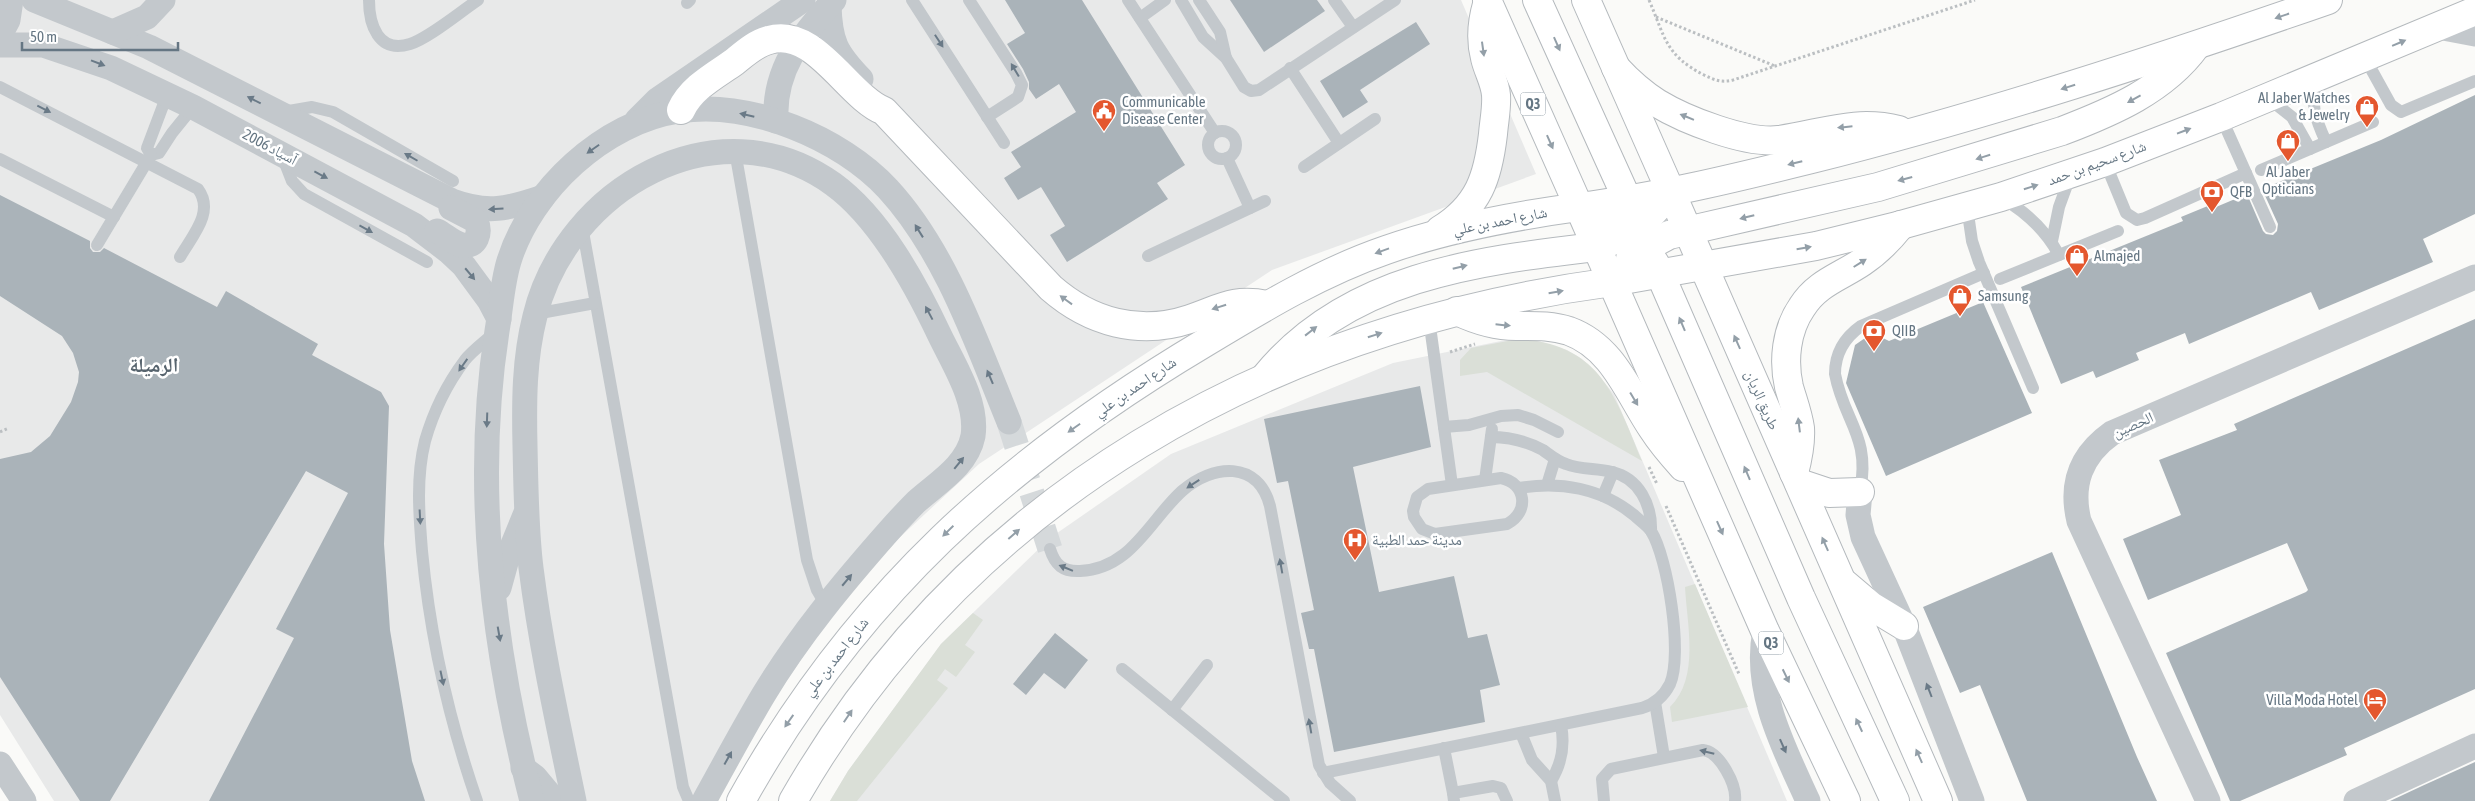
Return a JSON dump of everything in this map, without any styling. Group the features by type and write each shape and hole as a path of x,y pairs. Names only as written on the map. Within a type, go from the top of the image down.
{"main road":[{"path":"1537,0 1644,236 1801,598 1895,801"},
{"name":"طريق الريان","path":"1586,0 1938,801"},
{"path":"1612,282 1632,257 1658,208 1670,190 1782,166 2004,107 2197,45 2328,0"},
{"path":"1428,236 1463,213 1480,190 1489,164 1496,95 1482,44 1482,23 1487,1"},
{"name":"Q3","path":"1487,1 1764,630 1846,801"},
{"name":"شارع سحيم بن حمد","path":"1704,265 1816,246 1967,207 2071,174 2221,117 2475,12"},
{"path":"681,110 694,90 763,42 778,38 797,43 820,56 869,103 884,111 1051,288 1081,311 1116,324 1154,326 1191,318 1222,305 1237,302 1267,305"},
{"path":"1264,377 1279,360 1313,330 1345,309 1378,294 1461,267 1518,256 1596,247 1644,236 1688,231 1878,187 1952,166 2091,120 2145,93 2187,59 2197,45"},
{"path":"1616,68 1628,81 1656,103 1680,114 1743,137 1780,140 1847,126 1890,128 1910,133"},
{"name":"شارع احمد بن علي","path":"741,801 784,729 845,644 886,594 952,527 1026,464 1120,396 1267,305 1344,266 1428,236 1473,225 1579,207 1628,201 1670,190"},
{"path":"1579,207 1615,221 1704,265"},
{"path":"1860,492 1829,493 1796,478 1800,430 1787,375 1787,343 1791,328 1810,295 1833,277 1861,263 1875,253 1900,225"},
{"path":"793,801 851,710 916,629 991,554 1040,512 1123,454 1217,400 1264,377 1363,338 1457,311 1704,265"},
{"path":"1457,311 1485,322 1500,325 1557,328 1569,331 1592,344 1611,362 1663,444 1700,484"},
{"path":"1842,581 1871,606 1904,626"}],"street":[{"path":"0,35 8,20 11,0"},
{"path":"34,0 149,47 281,113 443,187 468,207 484,210 517,206 543,197"},
{"path":"113,32 147,17 163,0"},
{"path":"630,127 657,100 800,1"},
{"path":"776,122 779,81 797,43 832,2"},
{"path":"832,2 831,35 837,51 874,94 884,111"},
{"path":"2438,27 2475,34"},
{"name":"آسياد 2006","path":"0,45 29,43 56,48 111,68 193,107 414,225 464,266 485,294 498,325"},
{"path":"532,801 523,768 495,608 485,458 487,411 498,325 509,260 524,229 543,197 580,159 594,148 630,127 663,114 681,110 719,110 776,122 797,128 838,148 874,175 904,208 932,252 960,304 1009,422"},
{"path":"574,801 538,618 526,513 524,393 535,314 559,257 582,225 614,194 654,169 692,158 735,151 760,153 797,164 833,184 861,211 902,265 959,374 971,410 973,433 968,450 959,464 914,504 866,558 827,607 766,692 704,801"},
{"path":"414,225 431,228 463,246 469,245 478,238 479,232 476,221 443,203 443,187"},
{"name":"الحصين","path":"2208,801 2079,520 2075,492 2082,464 2090,452 2112,433 2475,277"},
{"path":"1860,492 1858,515 1863,537 1904,626 1972,801"},
{"path":"495,608 507,559 526,513"},
{"path":"1764,630 1762,644 1763,668 1772,716 1808,801"},
{"path":"2356,801 2475,746"},
{"path":"0,764 24,801"},
{"path":"523,768 535,776 555,801"}],"lane":[{"path":"369,0 370,20 377,35 384,41 401,46 418,41 478,0"},
{"path":"912,0 1004,143"},
{"path":"969,0 1022,85 1018,97 987,117"},
{"path":"1128,0 1214,133"},
{"path":"1140,18 1165,0"},
{"path":"1181,0 1204,37 1226,58 1241,84 1251,91 1259,90 1395,0"},
{"path":"1199,0 1220,32 1226,58"},
{"path":"1334,0 1353,27"},
{"path":"2365,58 2391,105 2401,112 2475,81"},
{"path":"1290,68 1339,143"},
{"path":"2321,76 2314,92 2314,109 2326,142"},
{"path":"0,87 149,158 192,184 203,195 205,202 204,215 180,257"},
{"path":"149,158 147,148 167,95"},
{"path":"2268,98 2292,117 2310,149"},
{"path":"97,245 149,158 159,154 172,133 193,107"},
{"path":"2221,117 2270,227"},
{"path":"1304,167 1375,119"},
{"path":"2261,170 2373,122"},
{"path":"1214,133 1224,132 1233,137 1236,146 1227,158"},
{"path":"1214,133 1209,141 1210,151 1217,158 1227,158"},
{"path":"735,151 807,560 817,590 827,607"},
{"path":"281,153 292,181 304,194 426,262"},
{"path":"1227,158 1250,208"},
{"path":"0,159 114,217"},
{"path":"2105,162 2126,213 2137,220 2246,172"},
{"path":"2052,241 2059,207 2071,174"},
{"path":"2000,197 2029,216 2052,241 2059,255"},
{"path":"1148,256 1265,201"},
{"path":"1967,207 1972,241 2033,388"},
{"path":"582,225 683,787 689,801"},
{"path":"2000,279 2118,231"},
{"path":"1860,492 1863,470 1862,446 1835,374 1835,364 1841,346 1861,326 1984,273"},
{"path":"535,314 595,303"},
{"path":"1429,319 1452,485"},
{"path":"477,801 454,727 433,632 425,583 419,485 425,442 440,402 466,359 498,325"},
{"path":"1444,427 1469,425 1510,415 1526,417 1558,432"},
{"path":"1486,480 1493,419"},
{"path":"1323,773 1642,708 1655,702 1666,692 1672,678 1674,646 1670,599 1659,553 1651,531 1650,510 1640,490 1623,476 1613,472 1582,469 1555,459 1525,442 1491,437"},
{"path":"1548,485 1555,459"},
{"path":"1050,549 1055,561 1065,570 1084,571 1103,567 1130,551 1182,491 1192,484 1203,478 1226,471 1239,471 1254,478 1265,491 1270,506 1314,748 1323,773 1350,801"},
{"path":"1603,496 1613,472"},
{"path":"1486,480 1508,480 1519,488 1522,495 1522,509 1514,520 1507,524 1434,534 1422,529 1414,518 1413,510 1417,497 1428,489 1486,480"},
{"path":"1519,488 1548,485 1576,488 1603,496 1629,511 1651,531"},
{"path":"1172,710 1207,666"},
{"path":"1122,669 1284,801"},
{"path":"1655,702 1664,757"},
{"path":"1551,782 1564,748 1561,725"},
{"path":"1521,733 1532,760 1551,782 1555,801"},
{"path":"1444,748 1453,797 1497,787 1503,792 1507,801"},
{"path":"1604,801 1601,783 1607,771 1703,750 1713,752 1721,761 1734,789 1735,801"}],"path":[{"path":"1648,0 1674,55 1684,65 1713,79 1728,81 1975,0"},
{"path":"1656,18 1775,66"},
{"path":"0,432 9,428"}],"shaded area":[{"path":"0,0 1461,0 1536,174 1272,270 979,464 858,576 705,801 54,801 0,715"},
{"path":"1518,339 1546,343 1568,351 1586,362 1601,377 1613,395 1642,461 1487,372 1460,376 1460,360 1471,348"},
{"name":"مدينة حمد الطبية","path":"1535,340 1567,350 1582,359 1614,394 1787,801 830,801 848,771 941,644 1050,538 1171,454 1393,363 1501,341"},
{"path":"1695,584 1748,707 1672,722 1670,707 1679,695 1685,681 1690,650 1685,587"},
{"path":"973,613 983,620 965,645 975,652 956,677 945,669 937,680 948,688 857,801 830,801 848,771 941,644"}],"building":[{"name":"Communicable Disease Center","path":"1005,0 1082,0 1185,165 1157,183 1168,199 1067,262 1050,235 1065,226 1041,187 1018,200 1004,178 1021,167 1011,152 1076,112 1059,84 1036,99 1029,89 1029,82 1023,69 1007,44 1025,33"},
{"path":"1230,0 1317,0 1325,11 1264,52"},
{"path":"1416,22 1430,44 1360,90 1368,102 1343,118 1320,81"},
{"path":"2475,95 2475,214 2423,239 2433,262 2319,310 2311,292 2189,344 2185,333 2136,353 2139,360 2096,378 2093,371 2061,384 2021,287 2183,221 2181,217 2215,203 2216,207 2247,194 2263,231 2266,234 2273,235 2277,231 2278,224 2262,189 2381,140"},
{"path":"0,195 90,241 90,248 93,252 100,252 104,248 217,307 226,291 318,344 312,355 381,392 389,406 384,544 390,630 412,761 425,801 209,801 294,638 276,629 348,493 306,471 110,801 80,801 0,677 0,459 31,452 50,436 71,402 78,382 79,372 73,353 62,336 0,296"},
{"path":"1983,302 2032,413 1886,476 1846,383 1855,345 1865,338 1877,335 1889,341"},
{"path":"2475,319 2475,689 2344,748 2347,755 2240,801 2230,801 2166,653 2308,590 2287,543 2148,600 2123,539 2181,515 2159,460 2237,430 2234,424"},
{"path":"1420,386 1431,447 1353,467 1379,592 1454,576 1468,638 1487,634 1500,685 1480,690 1485,722 1334,752 1314,649 1309,649 1301,613 1314,610 1288,481 1277,483 1264,419"},
{"path":"2052,552 2157,801 2027,801 1980,685 1960,693 1923,607"},
{"path":"1055,633 1088,660 1065,689 1044,673 1026,695 1013,684"},
{"path":"2475,762 2475,801 2390,801 2422,786"}],"tunnel":[{"path":"1009,422 1050,549"}],"place":[{"name":"Al Jaber Watches & Jewelry","path":"2367,128"},
{"name":"Communicable Disease Center","path":"1104,132"},
{"name":"Al Jaber Opticians","path":"2288,162"},
{"name":"QFB","path":"2212,213"},
{"name":"Almajed","path":"2077,277"},
{"name":"Samsung","path":"1960,317"},
{"name":"QIIB","path":"1874,352"},
{"name":"مدينة حمد الطبية","path":"1355,561"},
{"name":"Villa Moda Hotel","path":"2375,721"}],"district":[{"name":"الرميلة","path":"154,365"}]}
